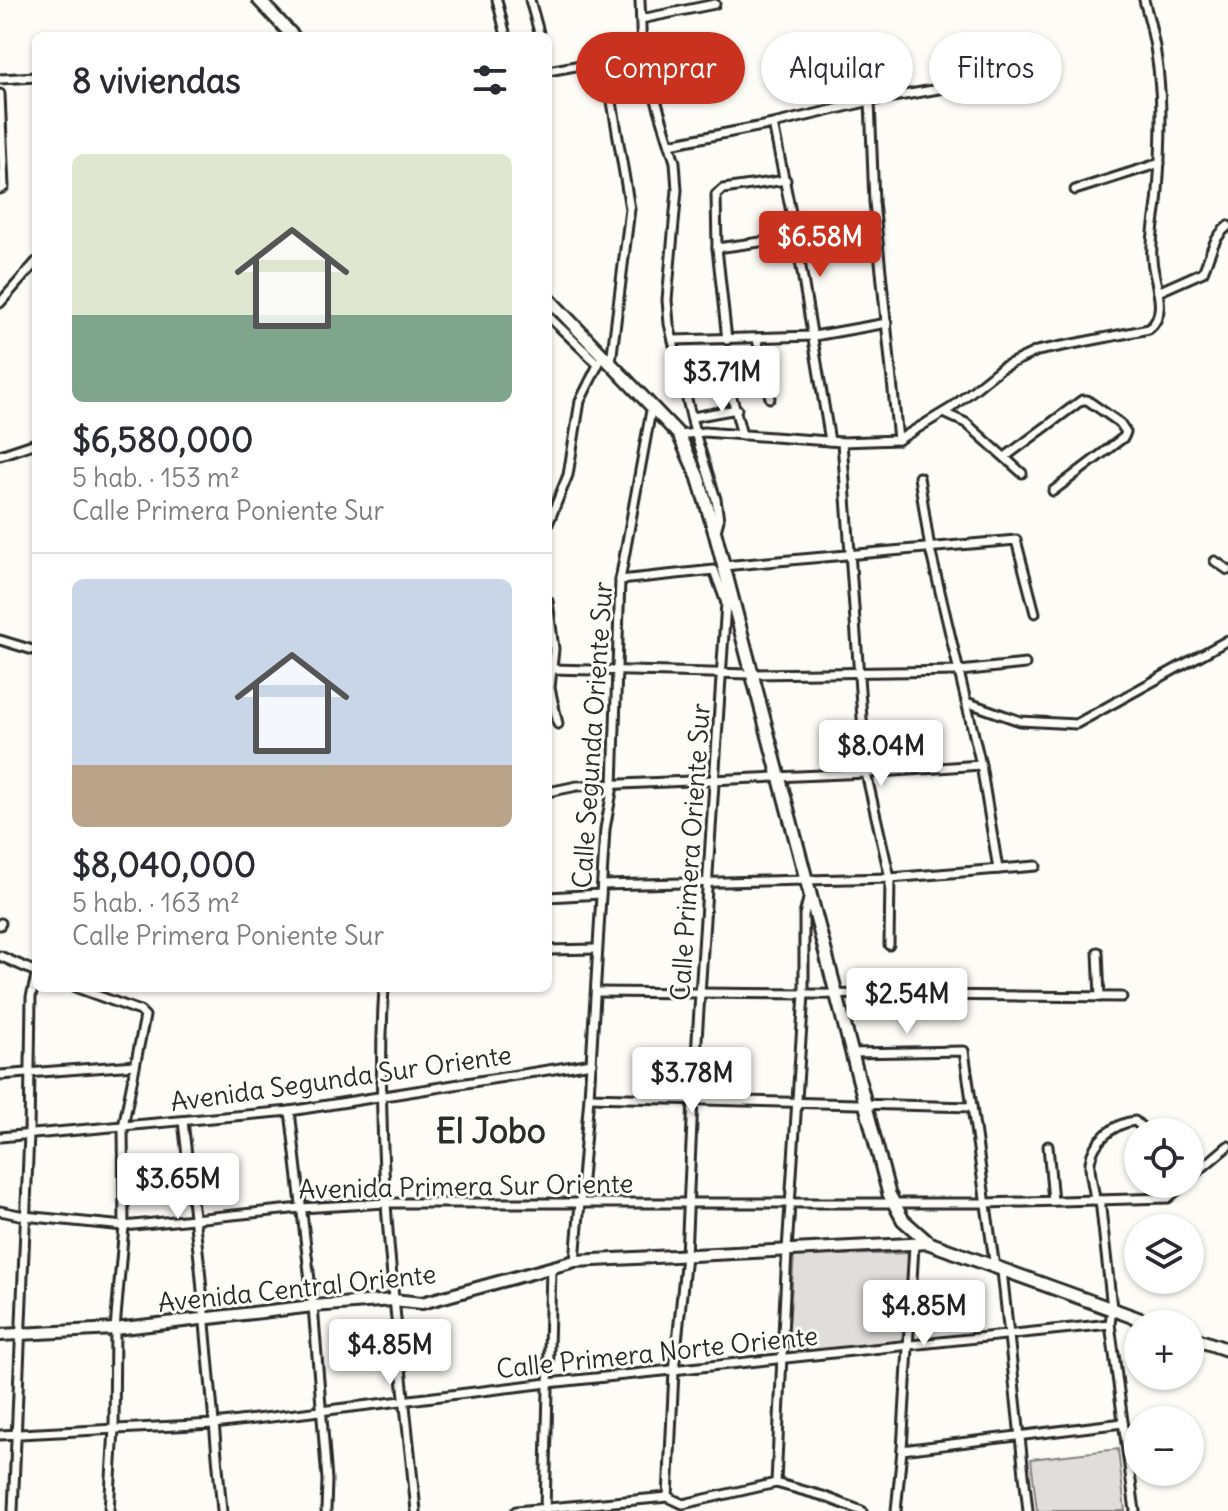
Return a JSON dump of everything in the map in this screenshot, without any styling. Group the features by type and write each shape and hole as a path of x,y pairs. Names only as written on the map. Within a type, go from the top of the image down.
{"main road":[{"path":"259,0 289,32"},
{"path":"552,302 679,435 698,477 715,533 718,568 778,776 865,1106 893,1202 903,1220 929,1243 1124,1313"},
{"path":"1204,1342 1228,1350"}],"street":[{"path":"497,0 505,32"},
{"path":"530,0 539,32"},
{"path":"640,0 641,32"},
{"path":"679,435 742,435 842,442 898,440 944,413 1001,368 1037,351 1149,329 1156,324 1160,310 1152,258 1160,163 1160,65 1144,0"},
{"path":"641,19 715,4"},
{"path":"552,71 576,66"},
{"path":"0,79 32,77"},
{"path":"0,94 4,187 0,189"},
{"path":"552,514 568,475 580,401 604,360 630,209 612,104"},
{"path":"658,104 675,162 677,190 667,300 695,433 716,499 719,520 715,533"},
{"path":"670,144 857,104"},
{"path":"870,104 874,202 898,440"},
{"path":"773,124 786,180 830,441"},
{"path":"1075,190 1160,163"},
{"path":"727,340 717,248 716,195 723,189 786,180"},
{"path":"1158,292 1203,272 1210,256 1211,243 1228,226"},
{"path":"717,248 796,237"},
{"path":"0,303 32,267"},
{"path":"552,319 604,360"},
{"path":"673,340 814,336 887,323"},
{"path":"757,339 770,398"},
{"path":"729,386 742,435"},
{"path":"1005,457 1082,400 1087,400 1120,423 1126,432 1124,437 1053,491"},
{"name":"Calle Segunda Oriente Sur","path":"575,1261 597,992 605,829 613,786 620,580 652,405"},
{"path":"693,417 737,409"},
{"path":"944,413 966,423 1022,473"},
{"path":"842,442 866,773 890,878 889,945"},
{"path":"0,455 32,444"},
{"path":"919,477 930,549 981,765 998,869"},
{"path":"620,580 850,554 1016,540 1035,613"},
{"path":"1215,561 1228,570"},
{"name":"Calle Primera Oriente Sur","path":"668,1497 674,1371 686,1255 714,779 729,601"},
{"path":"0,640 32,650"},
{"path":"966,702 1020,721 1076,724 1228,640"},
{"path":"552,663 618,672 722,674 960,671 1025,664"},
{"path":"552,697 558,724"},
{"path":"552,791 577,786 981,765"},
{"path":"602,885 890,878 1036,866"},
{"path":"776,1483 804,994 804,933 809,893"},
{"path":"552,897 601,894"},
{"path":"804,933 820,935"},
{"path":"552,950 597,949"},
{"path":"1098,952 1100,997"},
{"path":"0,956 32,972"},
{"path":"13,1511 32,992"},
{"path":"88,992 143,1012 145,1016 123,1127 124,1226 115,1329 109,1511"},
{"path":"384,992 380,1095 386,1203 393,1300 416,1511"},
{"path":"597,992 1122,997"},
{"path":"851,1053 964,1051 985,1203 1009,1334 1028,1511"},
{"name":"Avenida Segunda Sur Oriente","path":"0,1137 290,1111 592,1063"},
{"path":"0,1075 135,1065"},
{"path":"589,1097 972,1107"},
{"path":"290,1111 313,1306 327,1480 326,1511"},
{"path":"183,1121 222,1511"},
{"path":"1124,1124 1103,1137 1090,1162 1112,1308 1110,1324 1135,1511"},
{"path":"1048,1146 1053,1201"},
{"path":"1204,1166 1228,1146"},
{"name":"Avenida Primera Sur Oriente","path":"0,1211 124,1226 301,1208 386,1203 985,1203 1168,1198"},
{"name":"Avenida Central Oriente","path":"0,1335 115,1329 313,1306 393,1300 422,1303 575,1261 929,1243"},
{"path":"896,1511 914,1246"},
{"path":"544,1510 551,1268"},
{"name":"Calle Primera Norte Oriente","path":"0,1435 214,1424 548,1383 1110,1324"},
{"path":"902,1450 1123,1423"},
{"path":"516,1511 668,1497 684,1508 776,1483 862,1511"}],"shaded area":[{"path":"910,1253 902,1342 787,1353 794,1256"},
{"path":"1118,1449 1125,1511 1037,1511 1031,1459"}],"district":[{"name":"El Jobo","path":"491,1130"}]}
